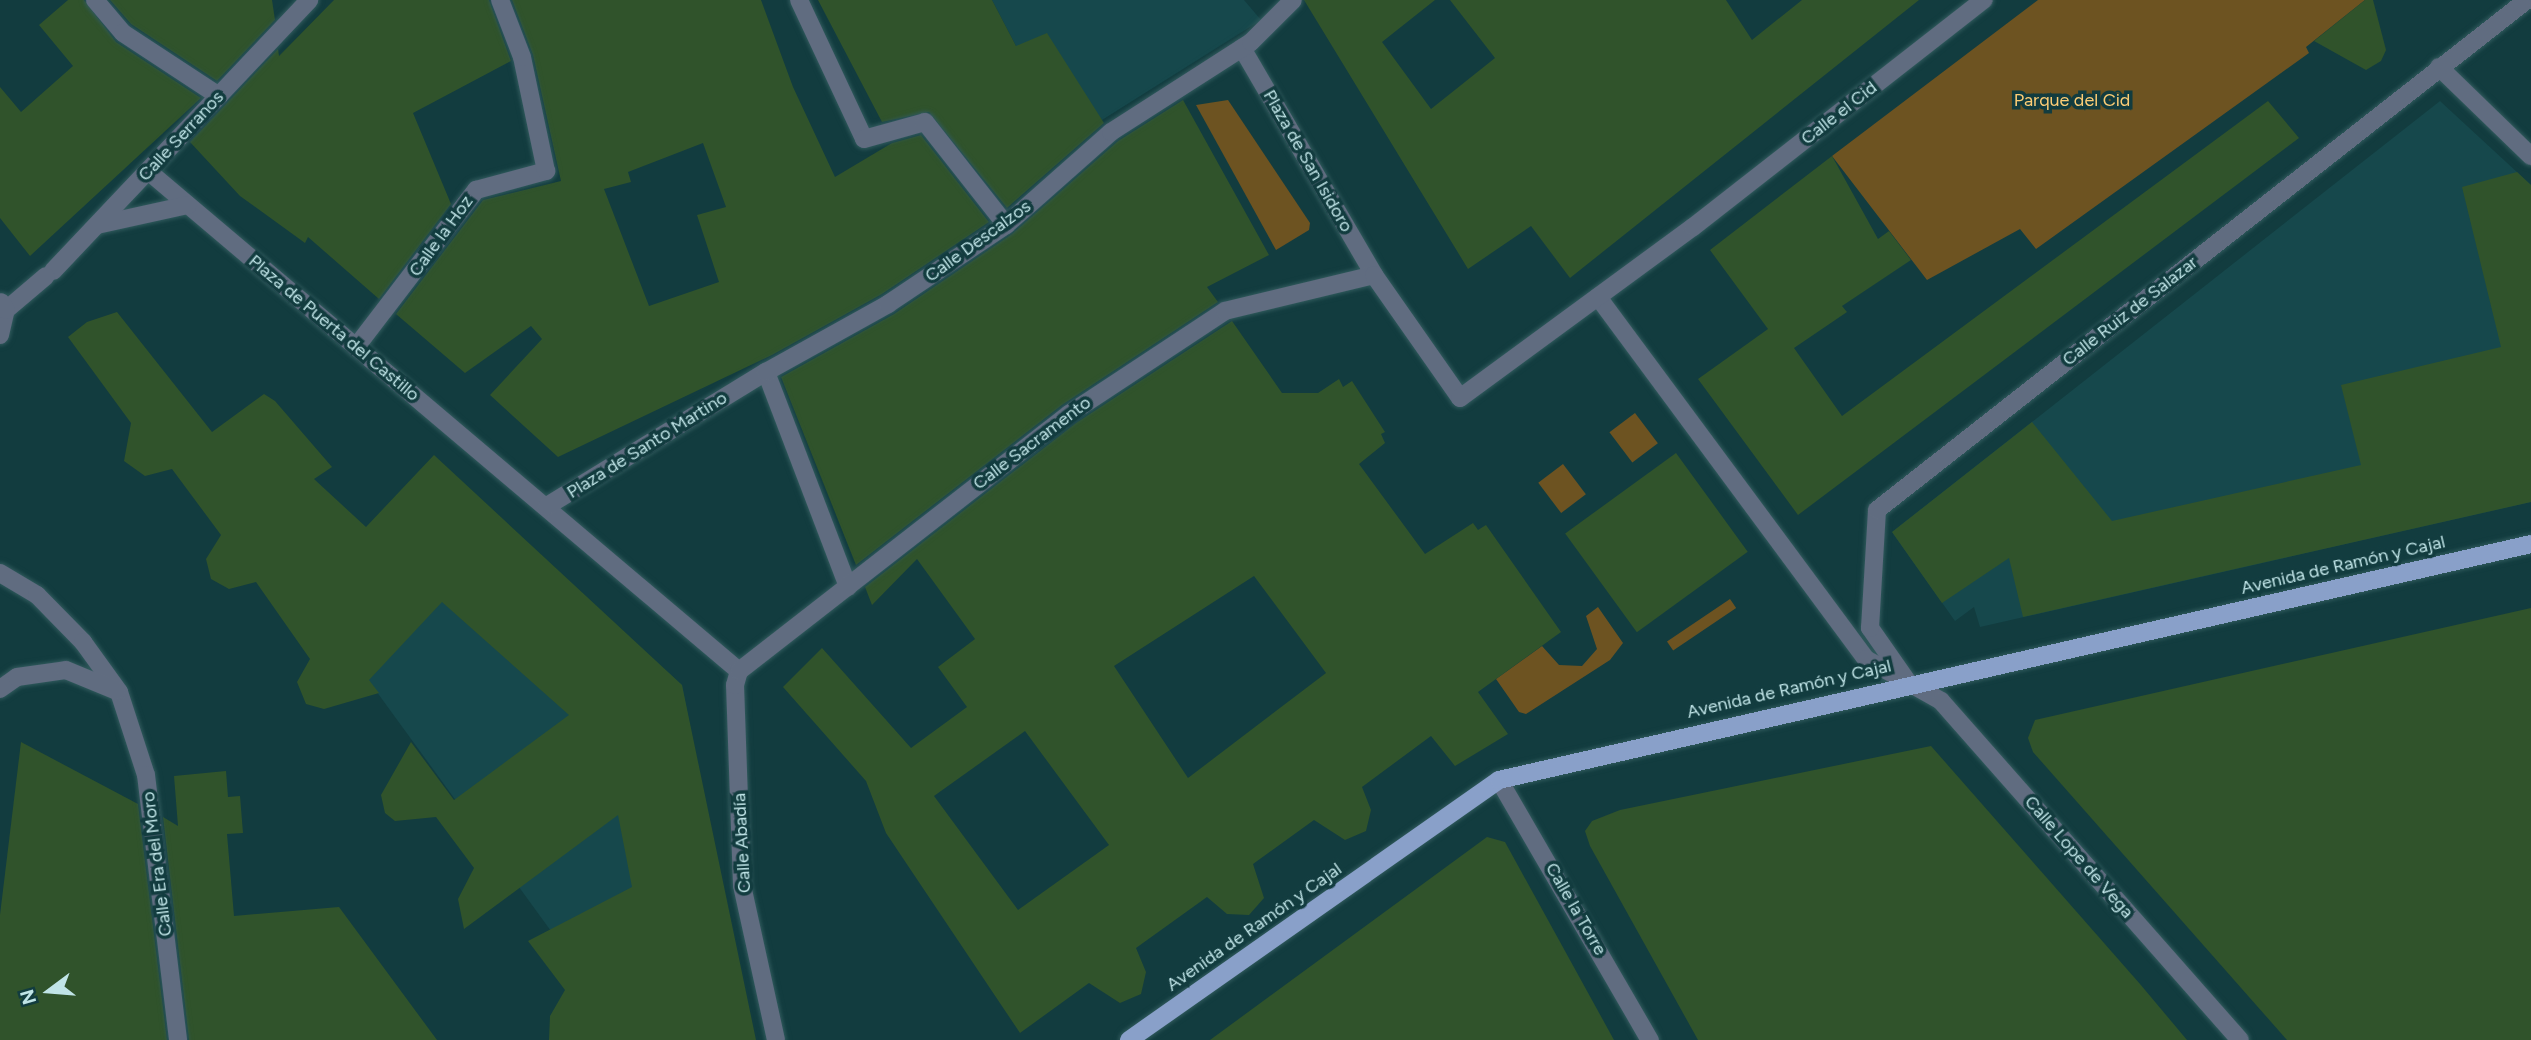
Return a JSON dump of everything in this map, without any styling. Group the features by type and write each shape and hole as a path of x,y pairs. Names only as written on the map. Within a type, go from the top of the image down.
{"main road":[{"name":"Avenida de Ramón y Cajal","path":"1129,1040 1499,780 1909,682 2531,544"}],"street":[{"path":"95,0 123,33 219,96"},
{"name":"Calle Serranos","path":"3,306 49,273 97,225 309,0"},
{"name":"Calle la Hoz","path":"356,347 476,190 545,171 522,57 500,0"},
{"path":"799,0 864,139 925,121 1006,225"},
{"name":"Calle el Cid","path":"1598,297 1693,227 1984,0"},
{"name":"Calle Ruiz de Salazar","path":"1909,682 1870,628 1877,510 2527,0"},
{"name":"Calle Descalzos","path":"766,372 888,304 1006,225 1111,132 1241,48 1292,1"},
{"name":"Plaza de San Isidoro","path":"1241,48 1374,275 1460,398 1598,297"},
{"path":"2439,67 2531,156"},
{"name":"Plaza de Puerta del Castillo","path":"148,171 547,506"},
{"path":"97,225 188,205"},
{"name":"Calle Sacramento","path":"737,678 848,587 1069,414 1225,311 1374,275"},
{"name":"Calle Lope de Vega","path":"1598,297 1866,659 1941,701 2240,1040"},
{"path":"0,335 3,306"},
{"path":"766,372 848,587"},
{"name":"Plaza de Santo Martino","path":"737,678 547,506 766,372"},
{"name":"Calle Era del Moro","path":"0,573 37,595 83,642 119,692 146,775 178,1040"},
{"path":"0,689 17,677 66,670 119,692"},
{"name":"Calle Abadía","path":"737,678 742,885 776,1040"},
{"name":"Calle la Torre","path":"1499,780 1650,1040"}],"shaded area":[{"path":"992,0 1244,0 1261,20 1102,120 1016,46"},
{"path":"2440,101 2531,185 2531,502 1980,627 1974,607 1955,621 1892,532"},
{"path":"488,510 682,685 722,889 575,964 363,673"}],"green space":[{"name":"Parque del Cid","path":"2038,0 2365,0 2306,47 2309,53 2036,249 2020,229 1927,280 1832,156"},
{"path":"1228,100 1310,223 1309,230 1276,250 1196,105"},
{"path":"1635,413 1658,443 1632,463 1609,432"},
{"path":"1563,464 1586,494 1561,513 1538,483"},
{"path":"1730,599 1736,608 1673,651 1667,641"},
{"path":"1598,607 1623,643 1610,660 1526,714 1519,712 1496,679 1542,646 1559,665 1582,666 1597,649 1586,616"}],"building":[{"path":"68,0 84,0 116,42 201,98 30,256 0,218 0,87 21,112 73,66 39,25"},
{"path":"110,0 272,0 275,20 217,81 131,24"},
{"path":"334,0 489,0 511,61 413,113 451,204 379,299 308,237 305,243 240,196 190,142 278,49 279,56"},
{"path":"512,0 761,0 793,87 835,177 892,143 921,135 989,222 882,294 772,355 558,457 490,395 542,339 531,326 465,373 396,314 483,200 561,181 533,55","holes":["703,143 726,207 697,215 719,282 649,306 604,189 631,182 628,172"]},
{"path":"818,0 992,0 1016,46 1047,33 1104,123 1007,208 929,112 882,122"},
{"path":"1304,0 1435,0 1382,42 1431,109 1495,58 1450,0 1726,0 1752,40 1802,0 1919,0 1570,278 1531,226 1468,269"},
{"path":"2365,0 2373,0 2386,50 2381,61 2366,70 2314,41"},
{"path":"1183,100 1269,255 1207,287 1218,302 1062,405 856,565 781,377 894,314 1012,234 1118,141"},
{"path":"2268,101 2299,138 1798,515 1698,379 1768,329 1710,250 1832,156 1878,239 1889,231 1911,260 1842,306 1847,312 1794,348 1842,416"},
{"path":"2517,172 2531,185 2531,502 2023,617 2009,558 1942,603 1892,532 2032,422 2112,521 2361,465 2341,385 2501,347 2462,187"},
{"path":"117,312 212,432 264,394 275,401 332,467 314,479 366,527 434,455 682,685 756,1040 549,1040 550,1016 565,990 528,941 632,887 618,815 464,929 458,899 474,868 436,817 395,821 385,813 381,795 411,742 454,800 569,715 442,602 369,680 379,693 324,709 306,704 297,682 310,659 256,582 229,589 211,579 206,559 221,535 172,469 145,476 124,461 131,423 68,337 87,322"},
{"path":"1232,321 1282,393 1318,393 1339,379 1343,387 1352,381 1385,432 1381,434 1385,443 1359,464 1425,554 1473,523 1478,530 1486,525 1561,632 1478,692 1508,734 1455,766 1431,736 1362,787 1371,810 1366,831 1345,840 1314,820 1253,864 1264,898 1249,915 1227,914 1207,897 1136,948 1146,972 1141,994 1120,1003 1089,983 1020,1033 886,833 866,781 783,687 822,648 911,748 967,707 938,667 975,639 917,559 872,605 865,587 1076,423","holes":["1254,576 1326,673 1188,778 1114,666","1025,731 1109,845 1018,910 934,796"]},
{"path":"1676,453 1748,552 1637,632 1565,534"},
{"path":"2531,608 2531,1040 2287,1040 2033,752 2028,738 2035,720"},
{"path":"21,742 138,804 167,1040 0,1040 0,915"},
{"path":"1931,746 2187,1040 1698,1040 1590,846 1585,831 1592,821 1620,810"},
{"path":"226,771 228,797 240,796 243,833 227,834 234,916 339,907 437,1040 189,1040 163,817 178,826 174,776"},
{"path":"1487,837 1505,842 1614,1040 1210,1040"}]}
